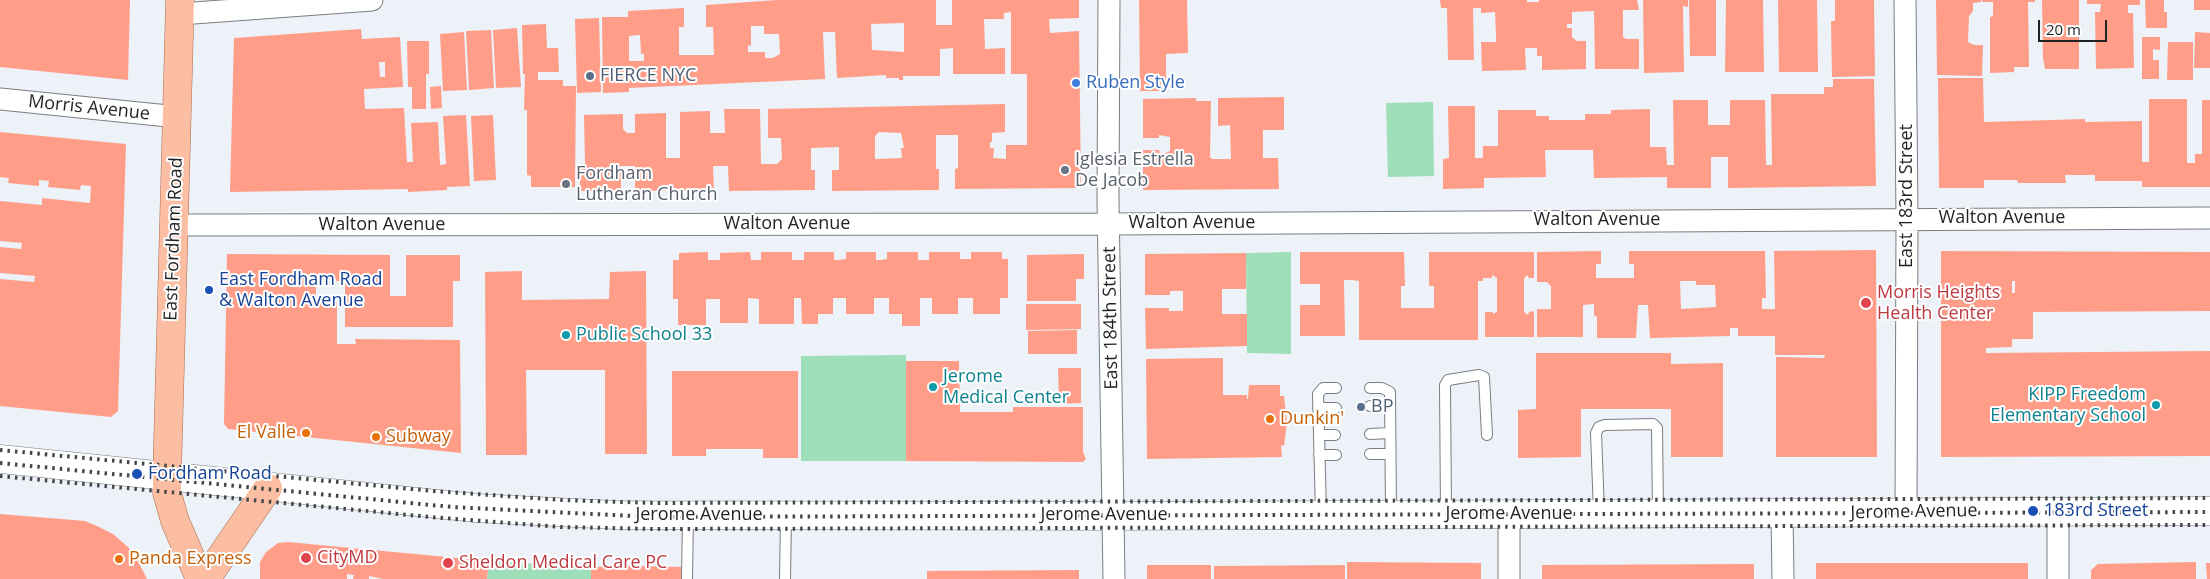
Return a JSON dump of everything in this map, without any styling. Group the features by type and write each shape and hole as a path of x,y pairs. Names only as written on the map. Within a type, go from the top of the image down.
{"main road":[{"name":"East Fordham Road","path":"180,7 167,478 168,493 175,521 200,579"},
{"name":"Jerome Avenue","path":"0,459 167,478 476,508 616,515 1113,516 2210,511"},
{"path":"206,579 268,488"}],"street":[{"path":"180,7 372,0"},
{"name":"East 184th Street","path":"1109,0 1109,224 1114,579"},
{"name":"East 183rd Street","path":"1905,0 1907,218 1906,512"},
{"name":"Morris Avenue","path":"0,99 178,117"},
{"name":"Walton Avenue","path":"174,225 1109,224 1907,218 2210,218"},
{"path":"2058,511 2058,579"},
{"path":"1509,514 1509,579"},
{"path":"1782,514 1783,579"}],"lane":[{"path":"1446,514 1445,385 1448,380 1479,375 1484,377 1487,435"},
{"path":"1321,514 1318,394 1323,388 1336,388"},
{"path":"1370,388 1382,388 1390,392 1391,514"},
{"path":"1370,406 1390,406"},
{"path":"1318,408 1336,408"},
{"path":"1599,514 1596,433 1599,427 1604,425 1653,424 1659,433 1658,514"},
{"path":"1370,434 1390,434"},
{"path":"1319,435 1336,435"},
{"path":"1370,454 1390,454"},
{"path":"1319,455 1336,455"},
{"path":"785,579 786,515"},
{"path":"687,579 688,516"}],"green space":[{"path":"1433,102 1434,176 1388,177 1386,103"},
{"path":"1291,252 1291,354 1247,353 1246,253"},
{"path":"906,355 906,461 801,461 801,356"},
{"path":"489,561 591,567 591,579 487,579"}],"building":[{"path":"0,0 130,0 128,80 0,67"},
{"path":"777,0 936,0 936,25 952,25 952,0 1079,0 1079,18 1049,19 1050,33 1079,31 1081,188 955,189 955,169 958,168 958,135 936,135 936,169 939,169 939,190 832,191 832,170 839,170 839,147 811,148 811,170 815,170 815,190 729,191 728,166 713,166 714,190 635,191 635,166 621,166 621,191 580,191 580,164 585,164 584,115 623,114 623,129 627,133 635,133 635,114 666,113 666,158 680,158 680,112 710,111 710,133 725,133 724,109 760,109 761,164 777,164 782,159 781,138 768,138 768,109 1005,104 1005,132 992,133 992,142 990,142 990,148 994,148 993,158 1006,159 1006,145 1027,145 1027,74 1011,74 1011,12 1004,13 1004,19 984,19 985,49 1005,48 1005,74 953,74 953,48 940,49 940,76 903,76 903,80 899,80 899,78 886,78 886,75 837,78 835,32 823,32 825,79 629,88 629,92 603,93 602,17 628,17 628,11 684,8 684,27 679,27 679,55 714,55 713,27 706,27 706,5","holes":["904,23 904,52 872,50 871,24","751,26 764,26 764,34 779,34 780,54 773,58 765,58 765,52 748,52 748,45 751,46","640,35 641,54 644,54 644,61 629,61 629,36","879,132 901,133 904,148 901,148 902,158 875,159 875,136"]},
{"path":"1139,0 1187,0 1188,53 1166,54 1166,91 1140,91"},
{"path":"1440,0 1527,0 1527,2 1539,2 1539,0 1637,0 1639,10 1623,10 1623,37 1626,39 1639,39 1639,69 1595,69 1594,11 1572,12 1572,24 1567,24 1567,28 1572,28 1572,37 1577,41 1586,41 1586,69 1542,70 1542,56 1537,56 1537,48 1525,48 1526,70 1482,71 1481,42 1496,42 1496,35 1495,12 1481,13 1481,8 1473,8 1474,60 1448,60 1447,8 1441,8"},
{"path":"1643,0 1688,0 1688,7 1683,6 1684,72 1644,73"},
{"path":"1689,0 1716,0 1716,56 1690,56"},
{"path":"1726,0 1763,0 1764,72 1725,72"},
{"path":"1778,0 1817,0 1818,72 1779,72"},
{"path":"1835,0 1874,0 1875,76 1832,77 1831,21 1835,21"},
{"path":"1936,0 1981,0 1981,2 1973,3 1973,11 1969,16 1968,42 1974,45 1983,45 1982,76 1937,75"},
{"path":"1982,0 2035,0 2035,2 2028,2 2029,67 2014,67 2014,72 1990,73 1990,17 1993,16 1993,2 1982,2"},
{"path":"2042,0 2079,0 2079,69 2045,69 2043,58"},
{"path":"2087,0 2140,0 2140,5 2128,5 2128,13 2133,13 2134,68 2096,69 2095,12 2100,12 2101,4 2087,4"},
{"path":"2145,0 2164,0 2164,12 2167,12 2167,28 2146,28"},
{"path":"2194,0 2210,0 2210,10 2194,10"},
{"path":"599,18 601,92 577,93 575,19"},
{"path":"546,24 547,48 558,48 559,72 538,72 538,80 563,80 563,86 576,86 575,187 531,187 531,176 527,175 527,110 524,110 525,74 523,74 522,25"},
{"path":"517,28 521,87 496,88 493,30"},
{"path":"361,29 362,39 400,37 403,87 364,89 365,109 404,108 407,162 413,162 411,123 438,122 440,165 446,164 443,116 466,115 470,186 447,187 447,190 408,192 408,189 230,192 234,38","holes":["379,62 385,62 385,77 380,77"]},
{"path":"491,30 494,88 469,90 466,31"},
{"path":"464,32 467,90 443,91 440,34"},
{"path":"2195,32 2210,33 2210,68 2194,68"},
{"path":"2142,37 2160,37 2160,50 2153,49 2153,60 2159,60 2159,79 2142,79"},
{"path":"407,41 429,41 429,74 426,74 426,109 412,109 412,87 408,87"},
{"path":"2168,42 2193,42 2193,80 2167,80"},
{"path":"1938,78 1983,78 1984,122 2085,119 2085,122 2142,121 2142,162 2149,162 2149,99 2187,99 2187,163 2195,163 2195,154 2202,154 2202,100 2210,100 2210,187 2142,187 2142,181 2095,181 2095,175 2065,175 2066,183 2018,183 2017,180 1984,180 1984,188 1939,188"},
{"path":"1833,79 1874,79 1876,186 1728,188 1728,157 1711,157 1711,188 1667,188 1667,177 1594,178 1593,150 1545,150 1546,177 1484,178 1484,188 1443,189 1443,159 1449,158 1448,106 1475,106 1475,158 1483,158 1483,146 1498,146 1498,110 1536,110 1536,116 1549,116 1549,120 1585,120 1585,114 1611,114 1611,110 1650,109 1650,147 1666,147 1667,165 1674,165 1673,100 1708,100 1708,125 1730,125 1730,100 1765,100 1766,165 1772,165 1771,94 1824,94 1824,87 1833,87"},
{"path":"441,86 442,108 431,109 430,87"},
{"path":"1284,97 1284,130 1263,130 1263,158 1278,158 1279,189 1143,190 1143,150 1159,150 1160,153 1166,153 1170,151 1170,137 1159,135 1159,138 1143,138 1143,99 1196,98 1196,101 1211,101 1210,157 1212,159 1231,159 1230,125 1218,126 1218,98"},
{"path":"493,115 496,180 474,181 471,116"},
{"path":"0,132 126,144 118,411 111,417 0,406 0,279 34,282 35,276 0,273 0,247 21,249 22,243 0,241 0,201 42,205 42,198 90,203 91,186 81,185 80,190 48,187 49,181 39,180 39,186 8,183 9,178 0,177"},
{"path":"1876,250 1877,457 1776,457 1776,357 1824,358 1825,355 1775,355 1775,336 1738,336 1738,328 1730,328 1730,336 1650,338 1648,305 1638,305 1636,338 1597,338 1597,317 1594,315 1594,304 1583,305 1583,337 1537,337 1537,309 1551,309 1551,286 1547,282 1537,282 1537,252 1601,251 1601,264 1596,264 1596,278 1634,278 1634,264 1629,264 1629,251 1765,251 1766,298 1762,298 1762,309 1775,309 1774,251","holes":["1680,281 1696,281 1696,285 1715,285 1716,307 1681,309"]},
{"path":"1941,251 2210,252 2210,311 2033,312 2033,339 2012,339 2012,347 1986,348 1986,353 2210,351 2210,456 1941,457","holes":["2012,281 2015,281 2015,293 2012,293"]},
{"path":"708,252 708,260 720,260 720,253 750,252 751,260 761,260 761,252 792,252 792,260 804,260 804,252 834,252 834,260 839,260 846,259 846,252 876,252 876,260 881,260 887,259 887,252 918,252 918,260 929,260 929,252 960,252 960,259 971,259 971,252 1002,252 1002,259 1008,259 1008,298 1000,298 1000,314 973,314 973,298 958,298 958,314 932,314 932,298 920,298 920,326 902,326 902,314 889,314 889,298 874,298 874,314 846,314 846,298 833,298 833,314 818,314 818,324 802,324 801,298 794,298 794,324 759,324 759,299 748,298 748,323 720,323 720,299 706,299 706,325 678,325 678,299 673,299 673,260 679,260 679,253"},
{"path":"1300,252 1404,252 1405,286 1401,286 1401,308 1434,308 1434,286 1429,286 1429,252 1534,252 1534,278 1529,278 1527,275 1524,279 1524,312 1528,315 1529,312 1534,311 1534,337 1485,337 1485,312 1493,312 1493,314 1497,312 1497,278 1492,275 1492,278 1483,278 1483,281 1478,281 1478,340 1359,340 1359,281 1352,280 1344,280 1345,336 1300,336 1300,305 1320,305 1320,284 1300,284"},
{"path":"1246,253 1246,289 1222,289 1222,314 1247,314 1247,346 1146,349 1145,308 1169,308 1169,311 1183,311 1183,291 1170,291 1170,295 1145,295 1145,254"},
{"path":"227,254 390,255 390,296 406,296 406,255 460,255 460,281 453,281 453,327 345,327 345,281 336,281 336,279 316,279 316,301 337,302 337,344 356,344 355,339 460,340 461,453 228,429 224,424"},
{"path":"1084,254 1084,279 1076,279 1076,301 1027,301 1027,255"},
{"name":"Public School 33","path":"522,271 522,300 609,299 610,272 646,271 647,454 605,454 605,370 526,370 527,455 486,455 485,272"},
{"path":"1026,304 1081,304 1081,329 1026,330"},
{"path":"1077,330 1077,354 1028,354 1028,331"},
{"path":"1536,353 1671,353 1671,364 1723,363 1723,457 1671,457 1671,409 1581,409 1581,457 1518,458 1518,410 1536,409"},
{"path":"1223,358 1223,395 1247,395 1248,399 1249,385 1280,385 1280,396 1284,396 1287,422 1284,446 1281,445 1282,457 1147,459 1146,359"},
{"path":"906,361 959,361 960,412 1013,412 1013,407 1083,407 1083,452 1086,459 1083,462 906,461"},
{"path":"1058,368 1081,368 1081,403 1059,404"},
{"path":"672,371 798,371 798,458 763,458 763,449 706,449 706,456 672,456"},
{"path":"0,514 85,521 97,526 113,534 129,548 147,579 0,579"},
{"path":"288,542 489,561 487,579 383,579 369,576 369,579 353,579 354,575 347,574 347,579 260,579 260,562 266,552 278,543"},
{"path":"1347,562 1481,563 1481,579 1347,579"},
{"path":"2196,562 2196,579 2091,579 2091,570 2098,564"},
{"path":"1816,563 2028,563 2028,579 1816,579"},
{"path":"2206,563 2210,563 2210,579 2207,579"},
{"path":"1754,564 1754,579 1542,579 1542,565"},
{"path":"1147,565 1211,565 1211,579 1147,579"},
{"path":"1345,565 1345,579 1214,579 1214,566"},
{"path":"591,567 681,567 681,579 591,579"},
{"path":"1079,570 1079,579 927,579 927,571"}],"railway":[{"path":"0,450 433,491 562,500 655,503 2210,498"},
{"path":"0,463 452,507 653,517 2210,512"},
{"path":"0,476 430,517 561,527 655,529 2210,525"}],"place":[{"name":"FIERCE NYC","path":"590,76"},
{"name":"Ruben Style","path":"1076,83"},
{"name":"Iglesia Estrella De Jacob","path":"1065,170"},
{"name":"Fordham Lutheran Church","path":"566,184"},
{"name":"East Fordham Road & Walton Avenue","path":"209,290"},
{"name":"Morris Heights Health Center","path":"1866,303"},
{"name":"Public School 33","path":"566,335"},
{"name":"Jerome Medical Center","path":"933,387"},
{"name":"KIPP Freedom Elementary School","path":"2156,405"},
{"name":"BP","path":"1361,407"},
{"name":"Dunkin'","path":"1270,419"},
{"name":"El Valle","path":"306,433"},
{"name":"Subway","path":"376,437"},
{"name":"Fordham Road","path":"137,474"},
{"name":"183rd Street","path":"2033,511"},
{"name":"CityMD","path":"306,558"},
{"name":"Panda Express","path":"119,559"},
{"name":"Sheldon Medical Care PC","path":"448,563"}]}
